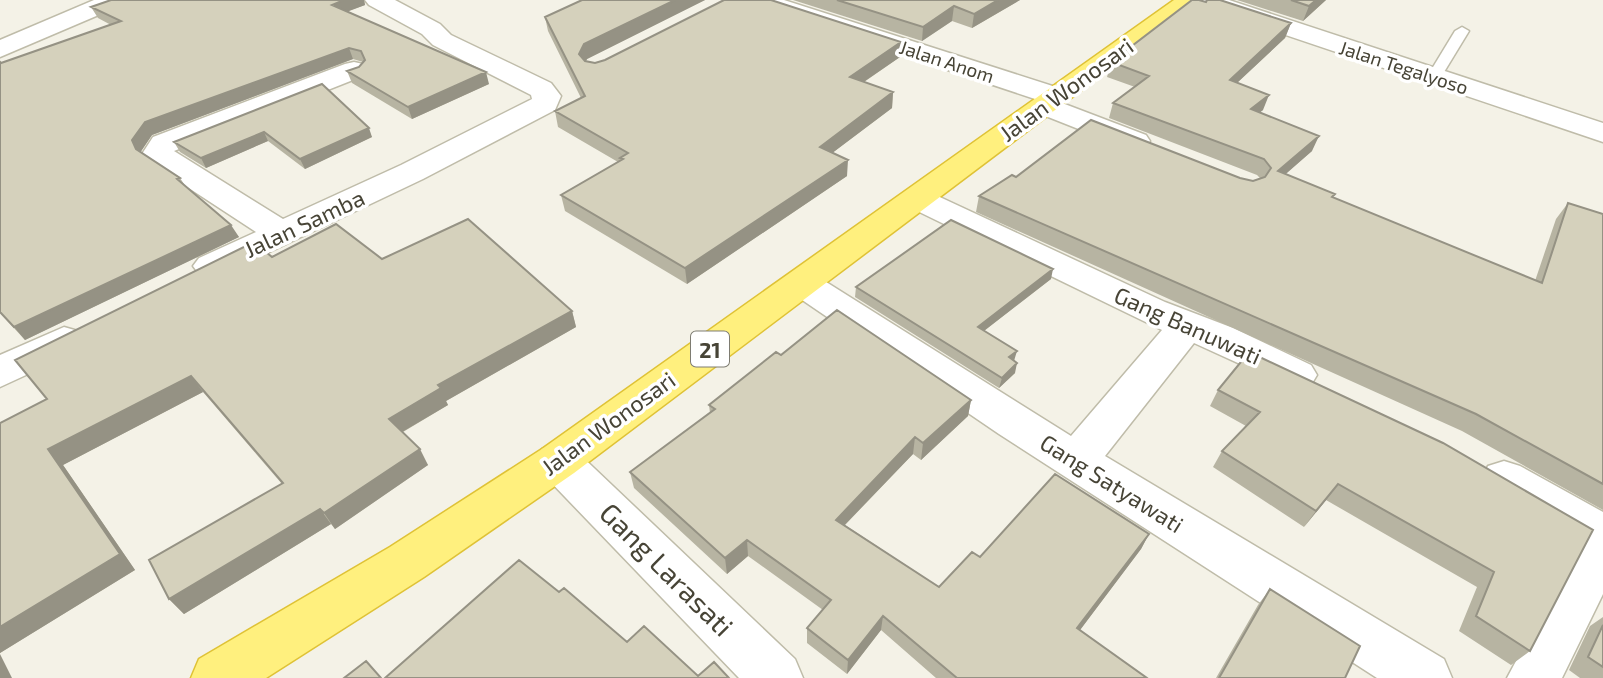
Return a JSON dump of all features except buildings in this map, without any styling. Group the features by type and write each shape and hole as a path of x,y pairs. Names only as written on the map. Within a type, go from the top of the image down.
{"highway":[{"name":"Jalan Wonosari","path":"218,678 407,562 558,461 1189,0"}],"street":[{"path":"0,49 114,0"},
{"name":"Jalan Samba","path":"187,277 283,234 533,112 548,99 541,89 442,40 431,29 377,0"},
{"name":"Jalan Anom","path":"760,0 1049,101 1156,149"},
{"path":"797,12 822,0"},
{"name":"Jalan Tegalyoso","path":"1205,0 1603,133"},
{"path":"283,234 157,154 159,148 164,143 354,70"},
{"name":"Gang Banuwati","path":"918,199 1333,392"},
{"name":"Gang Satyawati","path":"802,283 1077,460 1425,678"},
{"path":"1077,460 1187,325"},
{"path":"0,372 89,328"},
{"path":"1470,459 1603,536"},
{"name":"Gang Larasati","path":"558,461 776,678"},
{"path":"1534,678 1603,545"}],"lane":[{"path":"1434,77 1462,31"}]}
